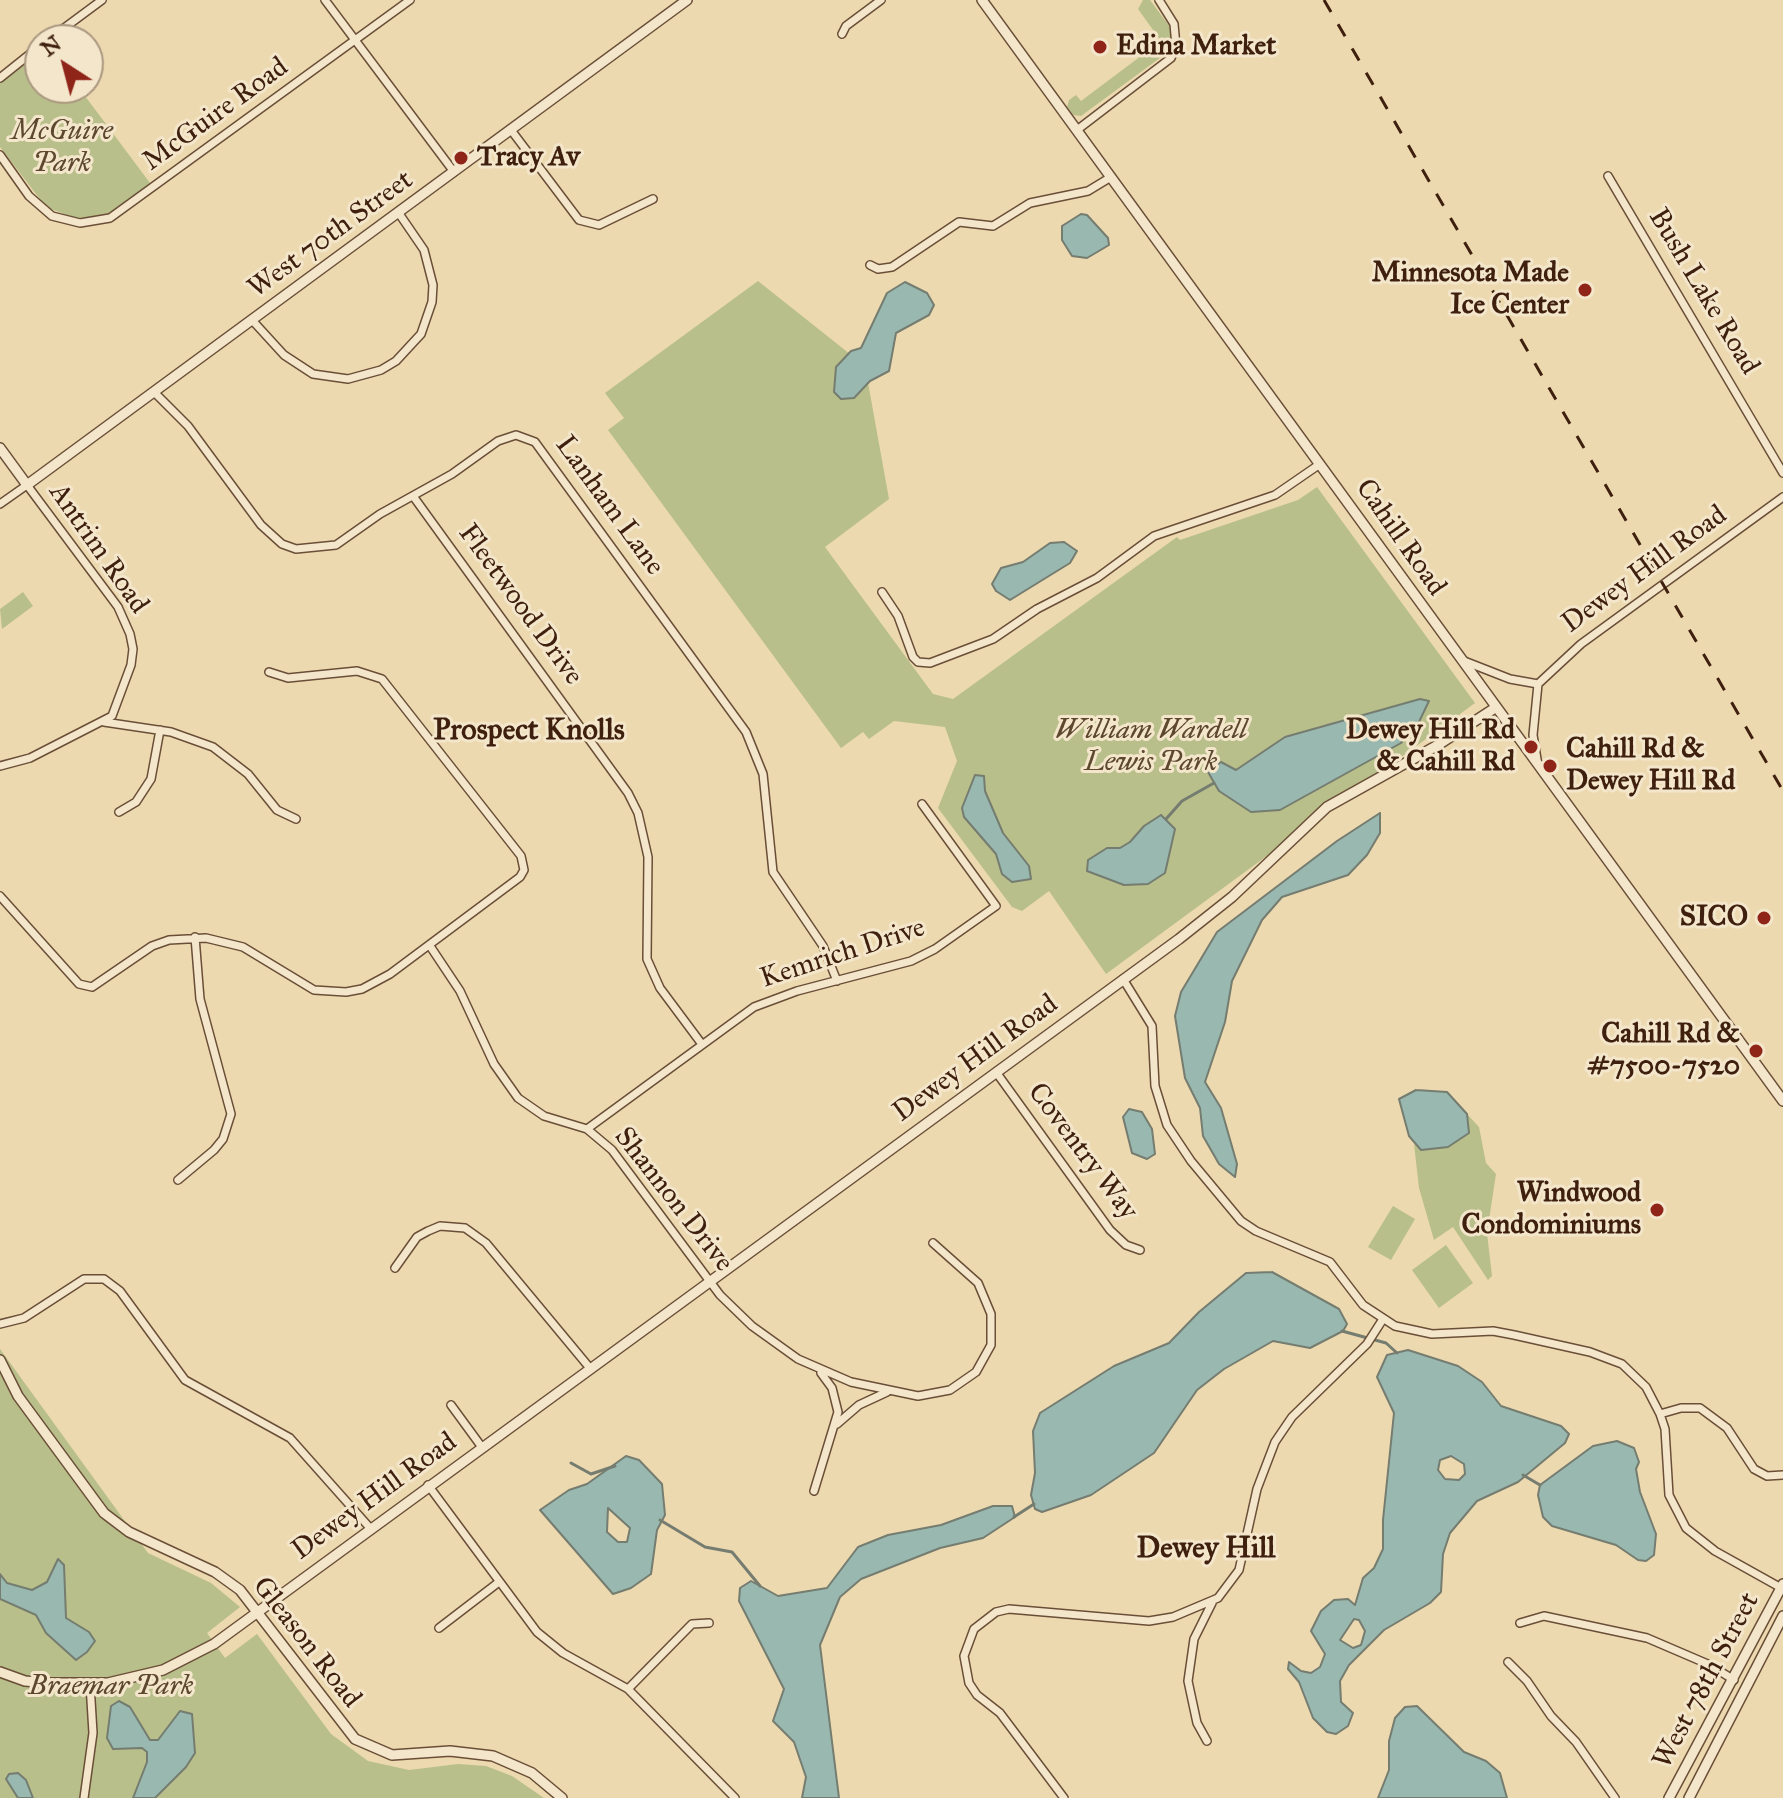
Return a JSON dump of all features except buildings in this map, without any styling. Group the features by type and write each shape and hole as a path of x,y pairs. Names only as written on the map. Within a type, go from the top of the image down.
{"street":[{"path":"70,24 102,0"},
{"path":"325,0 454,172"},
{"name":"McGuire Road","path":"0,155 29,196 52,216 80,223 110,218 410,0"},
{"name":"West 70th Street","path":"0,504 687,0"},
{"path":"842,34 846,26 881,0"},
{"name":"Cahill Road","path":"982,0 1783,1101"},
{"path":"1077,130 1171,58 1176,46 1174,24 1159,0"},
{"path":"0,78 24,59"},
{"path":"511,130 579,220 589,225 609,223 653,199"},
{"path":"0,172 8,166"},
{"name":"Bush Lake Road","path":"1608,176 1783,473"},
{"path":"870,265 885,270 892,267 959,222 993,226 1030,203 1088,191 1111,177"},
{"path":"252,320 284,355 313,374 348,379 381,370 396,361 421,334 428,318 433,285 424,250 398,212"},
{"name":"Lanham Lane","path":"154,392 188,426 261,525 282,544 309,550 336,545 380,514 507,437 527,438 540,447 746,732 763,774 773,872 823,946 837,981"},
{"name":"Antrim Road","path":"0,448 118,607 130,634 131,665 122,695 112,716 101,722"},
{"path":"882,592 898,616 913,657 924,664 930,663 993,639 1037,609 1097,578 1154,536 1275,495 1320,464"},
{"name":"Fleetwood Drive","path":"413,496 628,793 638,813 648,857 647,959 660,988 701,1043"},
{"name":"Dewey Hill Road","path":"1538,684 1581,644 1783,497"},
{"path":"1458,658 1501,676 1538,684 1533,735 1539,769"},
{"path":"0,896 79,984 92,987 152,946 195,937 243,947 299,984 330,993 346,992 377,982 516,882 524,870 521,856 382,679 357,671 288,678 269,672"},
{"name":"Dewey Hill Road","path":"0,1672 25,1681 90,1684 136,1679 163,1670 214,1644 1123,979 1232,897 1327,807 1438,745 1495,708"},
{"path":"0,766 30,758 101,722 160,730 213,747 248,774 277,810 296,819"},
{"path":"119,812 136,802 151,779 160,730"},
{"name":"Kemrich Drive","path":"587,1129 701,1043 775,997 911,961 935,949 996,906 922,804"},
{"path":"178,1180 223,1139 231,1114 200,999 195,937"},
{"name":"Shannon Drive","path":"430,946 460,991 494,1064 518,1098 544,1116 587,1129 626,1166 708,1281 752,1326 817,1369 887,1392 918,1396 950,1390 976,1372 991,1345 991,1314 978,1283 933,1243"},
{"path":"1123,979 1152,1026 1159,1106 1191,1161 1241,1221 1256,1231 1330,1262 1363,1305 1383,1319 1413,1332 1493,1331 1606,1356 1635,1374 1660,1414 1665,1429 1669,1495 1686,1528 1715,1551 1782,1587"},
{"name":"Coventry Way","path":"996,1072 1110,1230 1126,1245 1140,1250"},
{"path":"395,1268 417,1237 440,1226 465,1228 486,1243 589,1367"},
{"path":"0,1324 24,1318 84,1279 104,1279 120,1291 185,1380 290,1438 370,1528"},
{"path":"1207,1741 1197,1723 1188,1681 1194,1639 1213,1601 1239,1570 1257,1489 1275,1442 1292,1417 1367,1344 1383,1319"},
{"name":"Gleason Road","path":"0,1360 18,1396 104,1513 129,1532 229,1581 257,1611 337,1720 362,1744 392,1755 450,1751 493,1756 532,1773 562,1798"},
{"path":"814,1491 837,1424 838,1412 832,1388 817,1369"},
{"path":"837,1424 859,1405 887,1392"},
{"name":"Dewey Hill Road","path":"451,1405 481,1446"},
{"path":"1660,1414 1681,1408 1700,1408 1727,1428 1754,1469 1767,1476 1783,1475"},
{"path":"428,1485 499,1582 551,1646 628,1689 735,1798"},
{"path":"439,1628 499,1582"},
{"name":"West 78th Street","path":"1669,1798 1782,1587"},
{"path":"1064,1798 1000,1713 977,1695 969,1683 964,1656 974,1629 996,1612 1022,1607 1149,1621 1173,1617 1213,1601"},
{"name":"West 78th Street","path":"1689,1798 1783,1616"},
{"path":"1520,1623 1535,1617 1553,1617 1647,1638 1679,1650 1734,1680"},
{"path":"628,1689 692,1624 709,1623"},
{"path":"1508,1662 1576,1742 1615,1798"},
{"path":"84,1798 93,1733 90,1684"}],"green space":[{"path":"1143,0 1150,0 1170,27 1172,39 1168,52 1081,116 1073,115 1067,107 1069,100 1076,95 1081,101 1161,41 1138,9"},
{"name":"McGuire Park","path":"24,64 24,104 91,104 150,183 119,208 103,216 75,218 46,207 0,147 0,83"},
{"name":"William Wardell Lewis Park","path":"758,281 865,366 889,499 825,547 933,694 953,699 1177,537 1180,540 1298,500 1317,487 1475,703 1106,974 1049,891 1022,911 1012,907 938,808 957,761 945,727 894,721 869,739 863,732 841,748 608,430 624,418 605,393"},
{"path":"23,592 33,606 2,629 0,609"},
{"path":"1467,1114 1479,1127 1486,1163 1496,1174 1487,1233 1492,1276 1488,1280 1453,1227 1434,1240 1419,1188 1414,1144 1421,1150 1469,1133"},
{"path":"1393,1206 1415,1219 1391,1260 1368,1247"},
{"path":"1446,1245 1473,1283 1439,1308 1412,1270"},
{"name":"Braemar Park","path":"0,1349 148,1553 211,1583 240,1607 207,1633 225,1658 257,1634 331,1734 368,1761 409,1770 458,1764 486,1766 512,1776 544,1798 0,1798"}],"water":[{"path":"1081,214 1087,215 1108,238 1109,245 1087,258 1072,256 1062,240 1062,226"},
{"path":"905,282 927,293 934,305 929,315 896,333 889,371 870,381 854,398 841,399 834,392 836,367 851,351 861,348 887,293"},
{"path":"1064,542 1077,551 1070,563 1010,600 996,591 992,584 1001,568 1023,562 1050,543"},
{"path":"1420,699 1429,701 1418,724 1401,743 1280,810 1251,812 1219,791 1208,772 1221,762 1236,770 1285,737"},
{"path":"975,775 984,776 985,791 1003,833 1029,866 1031,879 1012,882 1002,874 996,854 964,817 962,808"},
{"path":"1380,813 1380,833 1367,855 1348,875 1282,897 1262,920 1232,981 1225,1022 1205,1082 1221,1108 1237,1164 1235,1177 1219,1164 1203,1136 1200,1108 1185,1078 1175,1016 1181,992 1217,932 1337,841"},
{"path":"1161,815 1175,829 1165,873 1148,884 1124,885 1087,871 1088,860 1107,848 1120,848 1130,842 1144,826"},
{"path":"1416,1090 1447,1092 1467,1114 1469,1133 1448,1147 1421,1150 1409,1136 1399,1099"},
{"path":"1129,1109 1142,1112 1152,1129 1155,1154 1147,1159 1132,1153 1123,1117"},
{"path":"1272,1272 1339,1309 1347,1324 1343,1331 1310,1348 1273,1341 1224,1369 1197,1390 1154,1453 1091,1495 1042,1512 1035,1509 1031,1495 1035,1473 1033,1431 1040,1413 1114,1366 1169,1343 1199,1312 1246,1273"},
{"path":"1408,1350 1458,1366 1482,1382 1501,1406 1561,1426 1569,1434 1565,1443 1518,1482 1477,1501 1450,1533 1443,1554 1441,1592 1430,1603 1384,1630 1349,1665 1340,1681 1341,1702 1353,1713 1348,1726 1336,1734 1327,1732 1313,1718 1299,1682 1288,1669 1289,1662 1301,1671 1311,1673 1320,1667 1325,1654 1311,1631 1321,1611 1334,1600 1348,1599 1355,1605 1363,1578 1374,1568 1383,1549 1394,1413 1377,1377 1387,1355","holes":["1451,1456 1464,1464 1465,1474 1459,1480 1445,1479 1438,1470 1440,1460","1354,1619 1359,1620 1365,1631 1361,1645 1353,1648 1340,1640"]},
{"path":"1617,1441 1634,1448 1639,1462 1636,1469 1640,1492 1656,1534 1654,1555 1646,1561 1638,1560 1616,1545 1552,1526 1543,1517 1538,1495 1540,1485 1593,1446"},
{"path":"626,1456 639,1460 662,1484 665,1515 657,1530 651,1574 631,1588 613,1594 540,1510 569,1490 587,1484","holes":["608,1508 630,1528 627,1542 618,1542 607,1532"]},
{"path":"993,1506 1012,1506 1015,1517 983,1538 940,1548 861,1579 840,1597 820,1645 839,1798 802,1798 806,1777 794,1742 773,1721 784,1689 739,1601 740,1588 751,1581 778,1596 827,1588 858,1547 888,1535 941,1525"},
{"path":"58,1559 64,1565 66,1618 89,1632 95,1641 76,1660 46,1633 36,1615 0,1599 0,1574 7,1583 32,1590 47,1582"},
{"path":"119,1701 130,1707 150,1740 158,1740 180,1711 192,1714 195,1753 186,1767 155,1798 133,1798 147,1762 147,1752 142,1748 113,1749 107,1738 111,1706"},
{"path":"1417,1706 1464,1752 1486,1761 1500,1773 1507,1798 1378,1798 1389,1770 1389,1741 1395,1718 1405,1707"},
{"path":"18,1773 26,1780 33,1798 18,1798 6,1779 9,1774"}],"waterway":[{"path":"1166,819 1182,801 1214,783"},
{"path":"1342,1331 1386,1343 1397,1353"},
{"path":"571,1463 591,1474 615,1466"},
{"path":"1523,1475 1540,1485"},
{"path":"1014,1517 1034,1504"},
{"path":"660,1520 705,1547 732,1552 760,1586"}],"railway":[{"path":"1324,0 1783,791"}],"place":[{"name":"Edina Market","path":"1100,47"},
{"name":"Tracy Av","path":"461,158"},
{"name":"Minnesota Made Ice Center","path":"1585,290"},
{"name":"Dewey Hill Rd & Cahill Rd","path":"1531,747"},
{"name":"Cahill Rd & Dewey Hill Rd","path":"1550,766"},
{"name":"SICO","path":"1764,918"},
{"name":"Cahill Rd & #7500-7520","path":"1756,1051"},
{"name":"Windwood Condominiums","path":"1657,1210"}],"district":[{"name":"Prospect Knolls","path":"529,732"},
{"name":"Dewey Hill","path":"1206,1550"}]}
